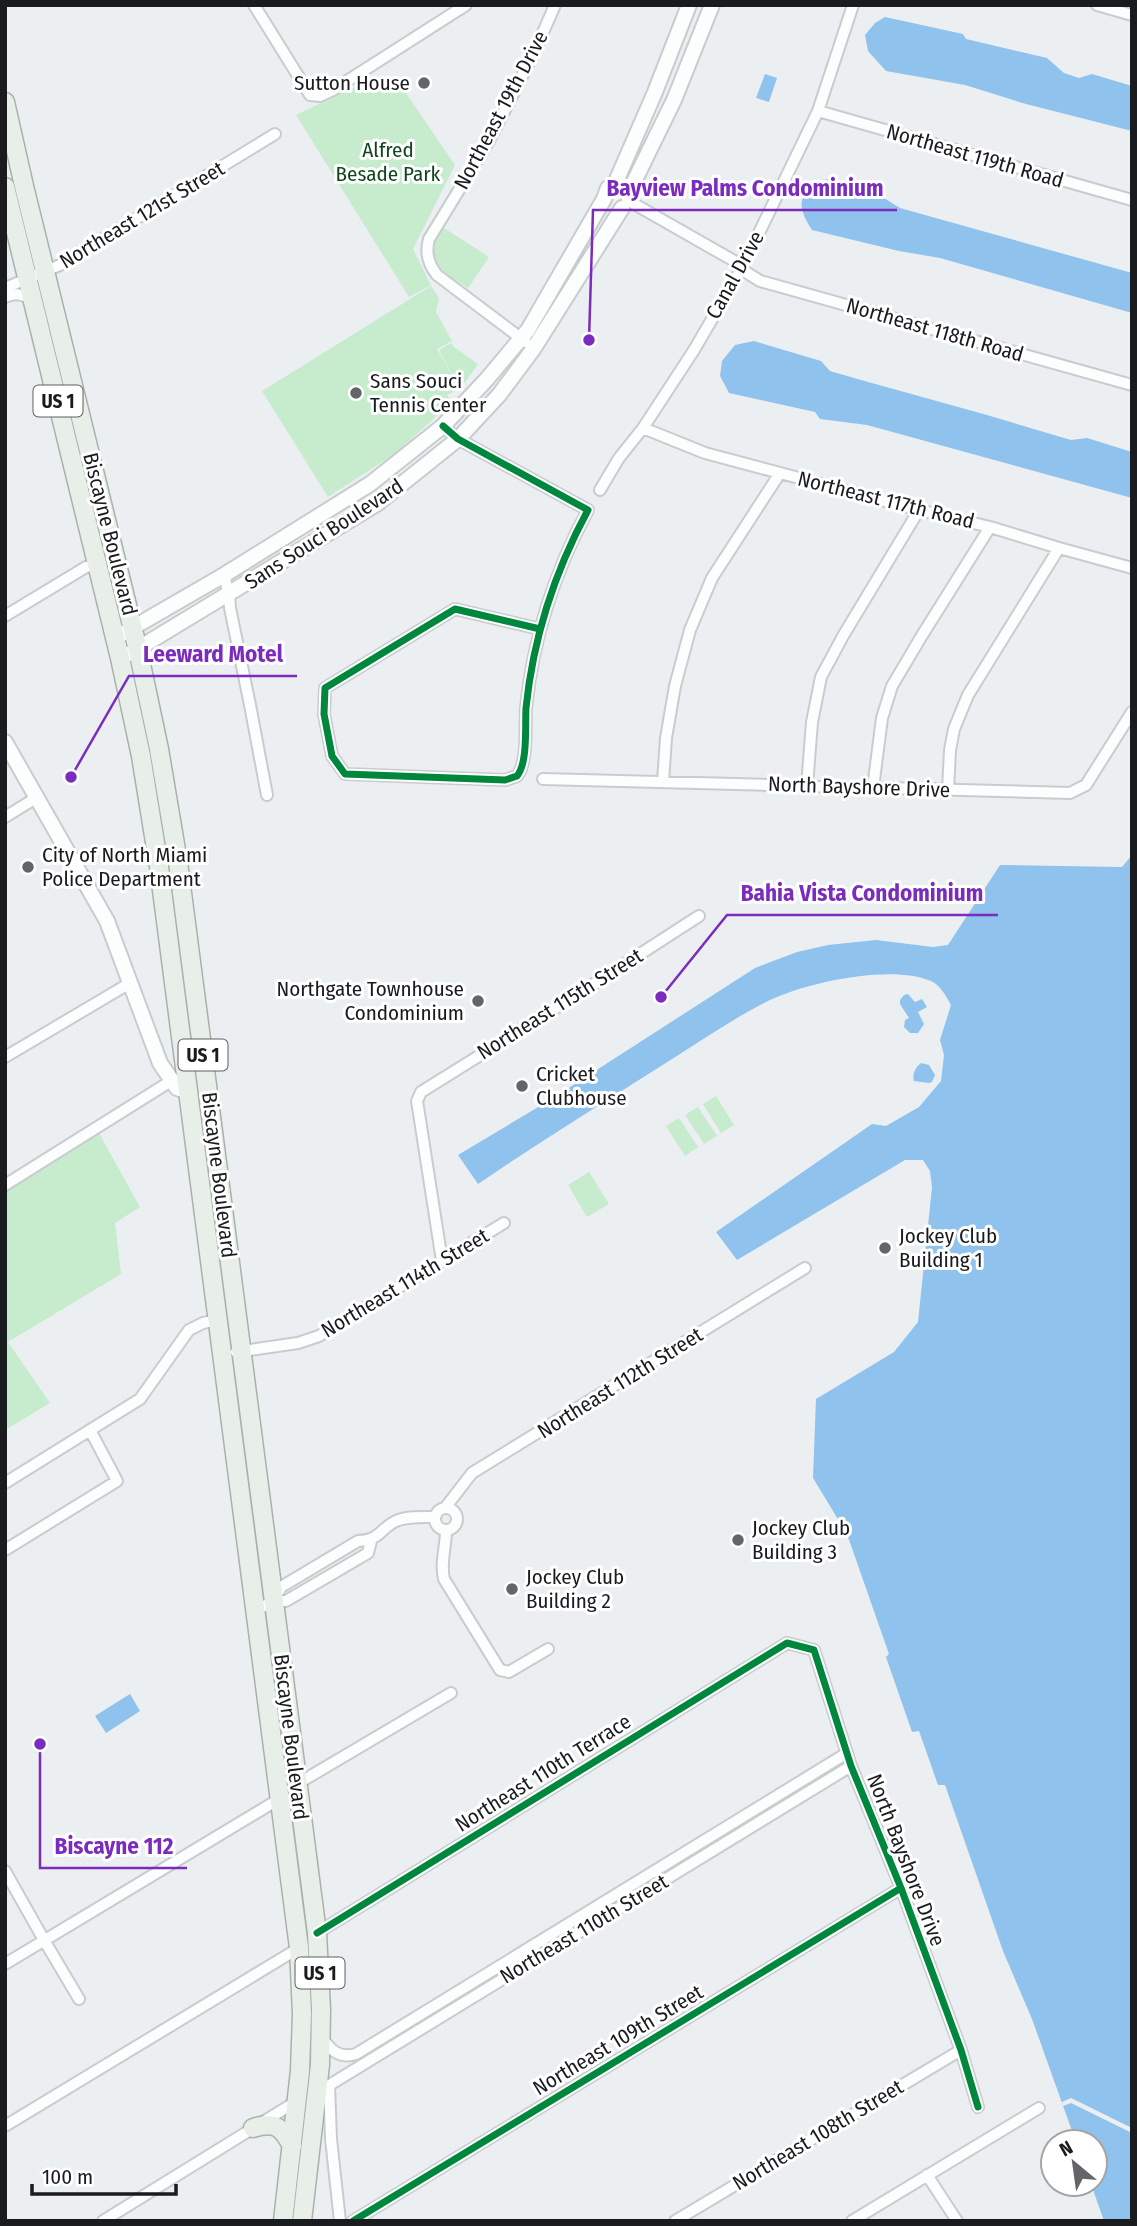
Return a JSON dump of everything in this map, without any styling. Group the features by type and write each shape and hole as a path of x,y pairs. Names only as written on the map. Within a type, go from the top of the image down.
{"main road":[{"name":"Biscayne Boulevard","path":"5,102 37,276 35,305 116,638 141,756 154,829 189,1092 299,1948 302,2026 298,2101 283,2221"},
{"name":"Biscayne Boulevard","path":"5,187 37,276 94,468 138,650 159,749 176,851 317,1933 323,2089 302,2221"},
{"path":"65,434 79,454 94,468"},
{"path":"189,1092 201,1097 211,1112"},
{"path":"253,2128 266,2124 275,2126 282,2130 292,2146"}],"street":[{"path":"254,5 310,95 320,96 361,74 466,5"},
{"name":"Northeast 19th Drive","path":"534,348 451,287 433,270 427,257 427,246 496,130 555,5"},
{"path":"615,184 625,186 626,200 611,207 604,199 608,188 615,184 689,5"},
{"name":"Sans Souci Boulevard","path":"120,658 138,650 378,503 458,439 499,395 534,348 626,200 674,100 712,5"},
{"name":"Canal Drive","path":"600,490 694,350 742,267 818,111 853,5"},
{"path":"1097,5 1132,15"},
{"name":"Northeast 119th Road","path":"818,111 1132,200"},
{"name":"Northeast 121st Street","path":"5,288 37,276 275,134"},
{"name":"Sans Souci Boulevard","path":"116,638 224,575 370,484 443,426 528,330 604,199"},
{"name":"Northeast 118th Road","path":"626,200 742,267 760,281 1132,385"},
{"path":"5,297 21,295 35,305"},
{"path":"443,426 458,439 588,510 566,553 540,629 527,706 522,767 517,776 505,780 345,774 332,756 324,714 325,688 455,609 540,629"},
{"name":"Northeast 117th Road","path":"643,428 705,453 990,527 1132,568"},
{"path":"663,782 666,738 675,686 690,629 712,578 780,472"},
{"path":"807,786 812,722 821,677 919,510"},
{"path":"873,788 882,718 892,686 990,527"},
{"path":"948,790 954,729 968,695 1059,548"},
{"path":"5,616 86,567 98,565"},
{"path":"224,575 267,795"},
{"name":"North Bayshore Drive","path":"543,779 1070,793 1086,785 1132,712"},
{"path":"5,742 107,921 160,1063 177,1087 189,1092"},
{"path":"5,817 36,798"},
{"name":"Northeast 115th Street","path":"442,1261 417,1101 421,1092 699,916"},
{"path":"5,1057 130,983"},
{"path":"5,1185 171,1081"},
{"name":"Northeast 114th Street","path":"223,1354 298,1343 319,1336 504,1223"},
{"name":"Northeast 112th Street","path":"445,1508 472,1473 805,1268"},
{"path":"5,1483 140,1399 189,1330 218,1320"},
{"path":"5,1550 117,1480 90,1430"},
{"path":"445,1508 455,1512 458,1519 456,1526 446,1530 436,1525 435,1517 438,1511 445,1508"},
{"path":"256,1610 274,1601 286,1601 368,1553 371,1541 396,1521 411,1517 435,1517"},
{"path":"446,1530 442,1565 444,1579 500,1670 509,1672 548,1649"},
{"path":"274,1601 281,1587 358,1541 371,1541"},
{"path":"338,1553 345,1567"},
{"name":"North Bayshore Drive","path":"787,1643 814,1650 851,1766 901,1888 961,2050 978,2107"},
{"name":"Northeast 110th Terrace","path":"317,1933 787,1643"},
{"path":"297,1784 451,1693"},
{"name":"Northeast 110th Street","path":"321,2035 339,2055 347,2057 356,2054 847,1753"},
{"name":"Northeast 110th Street","path":"323,2089 851,1766"},
{"path":"5,1964 281,1798"},
{"path":"5,1871 79,1999"},
{"name":"Northeast 109th Street","path":"353,2221 901,1888"},
{"path":"5,2126 299,1948"},
{"name":"Northeast 108th Street","path":"675,2221 961,2050"},
{"path":"323,2089 340,2221"},
{"path":"103,2221 298,2101"},
{"path":"852,2221 1039,2108"},
{"path":"927,2175 957,2221"}],"green space":[{"name":"Alfred Besade Park","path":"376,77 383,84 395,77 455,165 413,249 431,285 409,297 296,115"},
{"path":"444,228 489,257 468,288 442,270 434,257 435,242"},
{"name":"Sans Souci Tennis Center","path":"431,286 439,298 436,312 452,341 437,349 457,384 439,350 451,343 478,364 461,388 447,395 452,402 396,453 328,497 262,391"},
{"path":"716,1096 734,1125 721,1133 703,1104"},
{"path":"698,1107 717,1136 704,1144 685,1115"},
{"path":"679,1118 698,1147 685,1156 666,1126"},
{"path":"99,1133 140,1207 115,1223 121,1274 8,1342 50,1403 5,1430 5,1191"},
{"path":"589,1172 609,1204 587,1217 568,1185"}],"water":[{"path":"885,17 963,34 966,39 1047,58 1064,73 1079,78 1092,74 1132,86 1132,131 1026,104 965,85 886,71 868,51 865,35 875,23"},
{"path":"765,74 777,78 769,102 756,98"},
{"path":"827,179 868,188 900,208 1132,273 1132,313 940,258 812,230 803,213 802,200 810,189"},
{"path":"754,341 821,361 830,371 1071,440 1087,438 1132,452 1132,498 867,425 820,419 815,412 729,393 720,376 722,361 735,345"},
{"path":"1132,855 1132,2221 1104,2221 1096,2198 1109,2198 1109,2128 1071,2128 1032,2019 1003,1951 945,1785 938,1785 919,1731 912,1732 886,1657 889,1654 847,1534 813,1478 816,1399 894,1352 918,1322 932,1187 930,1171 923,1160 905,1160 737,1260 716,1232 872,1124 886,1126 919,1107 941,1081 944,1055 940,1040 951,1005 947,998 931,981 895,974 850,977 786,993 729,1023 478,1184 458,1155 550,1100 755,968 797,952 828,945 876,940 933,947 948,945 1000,865 1122,867"},
{"path":"908,994 915,1002 922,999 927,1007 918,1012 924,1024 918,1033 910,1033 904,1027 905,1020 909,1018 900,1000"},
{"path":"921,1063 929,1065 935,1075 932,1082 914,1081 913,1076"},
{"path":"130,1694 140,1711 106,1733 95,1716"}],"pier":[{"path":"1071,2098 1132,2128 1132,2133 1071,2103 1063,2106 1062,2102"}],"cycle path":[{"path":"443,426 458,439 588,510 565,557 540,631 529,682 521,770 517,776 505,780 345,774 332,756 324,714 325,688 455,609 540,629"},
{"path":"317,1933 787,1643 814,1650 851,1766 901,1888 961,2050 978,2107"},
{"path":"353,2221 901,1888"}],"place":[{"name":"Sutton House","path":"424,83"},
{"name":"Bayview Palms Condominium","path":"589,340"},
{"name":"Sans Souci Tennis Center","path":"356,393"},
{"name":"Leeward Motel","path":"71,777"},
{"name":"City of North Miami Police Department","path":"28,867"},
{"name":"Bahia Vista Condominium","path":"661,997"},
{"name":"Northgate Townhouse Condominium","path":"478,1001"},
{"name":"Cricket Clubhouse","path":"522,1086"},
{"name":"Jockey Club Building 1","path":"885,1248"},
{"name":"Jockey Club Building 3","path":"738,1540"},
{"name":"Jockey Club Building 2","path":"512,1589"},
{"name":"Biscayne 112","path":"40,1744"}]}
